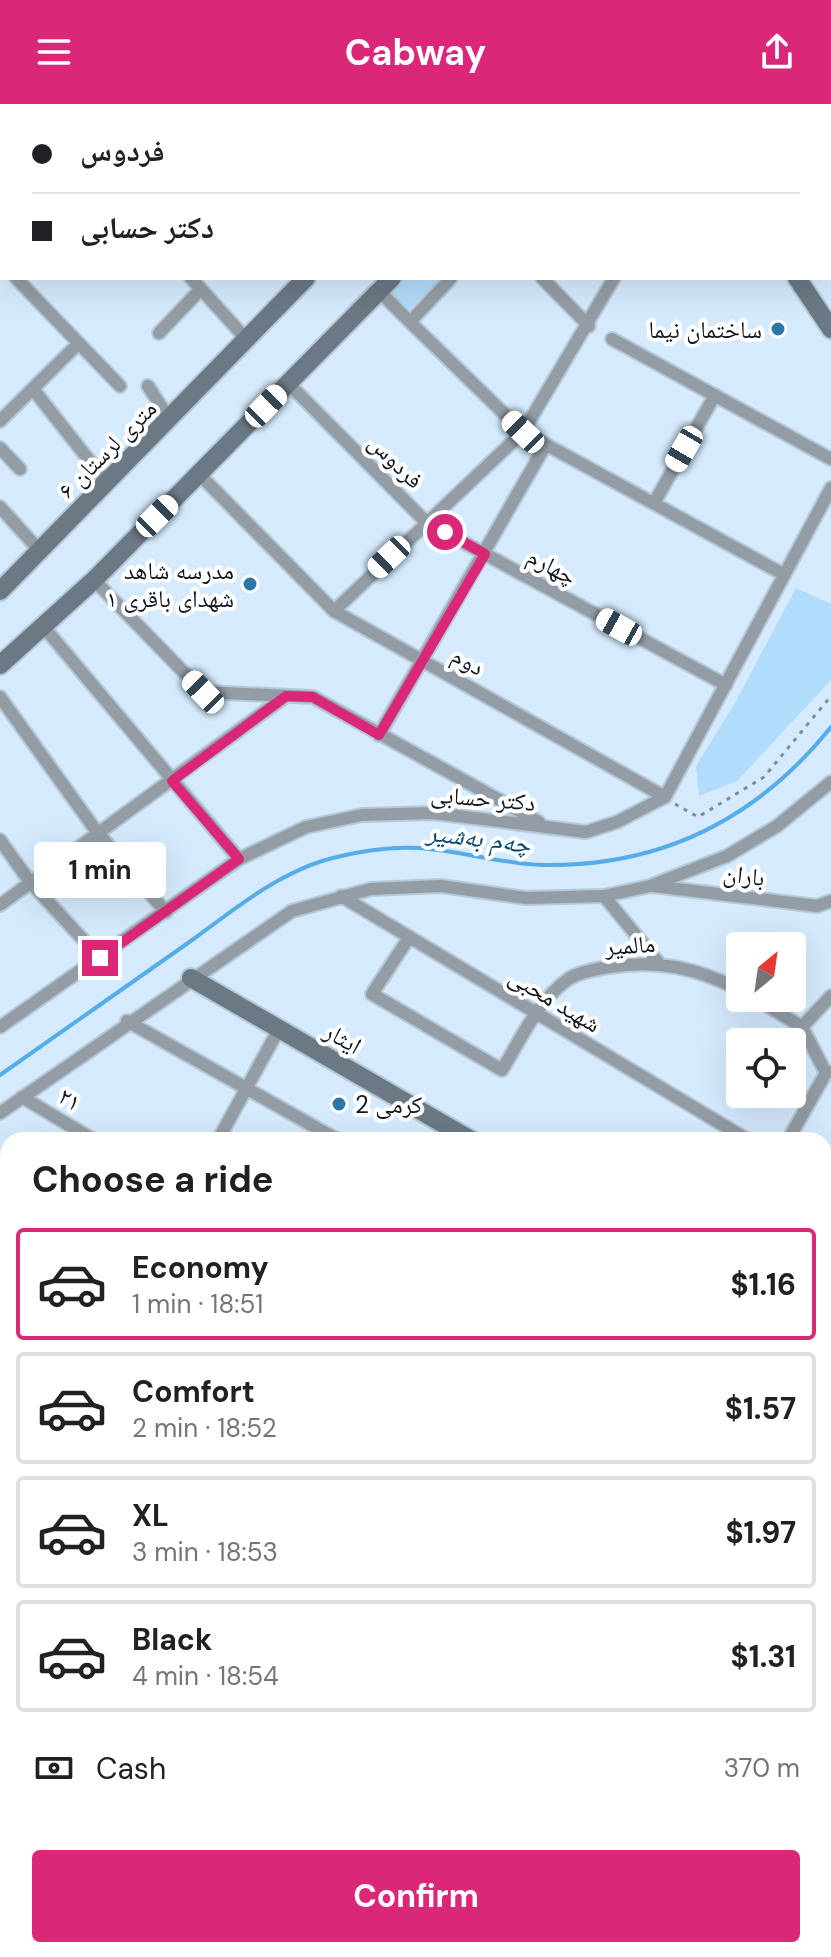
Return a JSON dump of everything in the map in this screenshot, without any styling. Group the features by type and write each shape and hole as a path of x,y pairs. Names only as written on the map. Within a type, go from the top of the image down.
{"street":[{"path":"18,280 120,386"},
{"path":"193,280 248,341"},
{"name":"۶ متری لرستان","path":"0,591 248,341 304,280"},
{"path":"410,322 449,280"},
{"path":"544,280 589,326"},
{"path":"334,611 523,432 589,326 613,280"},
{"path":"798,280 831,329"},
{"path":"0,665 94,580 386,284 410,322 523,432 783,574"},
{"path":"159,333 201,289"},
{"path":"612,339 831,459"},
{"path":"0,421 79,343"},
{"name":"فردوس","path":"288,383 426,522 485,554"},
{"path":"148,386 170,420"},
{"path":"33,389 107,483"},
{"path":"654,503 715,395"},
{"path":"379,735 545,446"},
{"path":"0,448 20,469"},
{"name":"دوم","path":"199,474 334,611 665,797"},
{"path":"665,797 831,488"},
{"path":"0,507 40,551"},
{"name":"چهارم","path":"485,554 726,685"},
{"path":"94,580 203,692 313,697 546,825"},
{"path":"43,626 239,859"},
{"path":"0,905 286,696"},
{"path":"0,697 97,832 166,912"},
{"path":"0,1113 127,1021 292,911 371,889 441,886 526,898 604,896 650,886 727,856 777,826 831,782"},
{"name":"دکتر حسابی","path":"0,1027 239,859 306,827 362,815 433,813 586,832 617,822 665,797"},
{"path":"0,840 30,882 100,958"},
{"name":"باران","path":"650,886 817,906 831,901"},
{"name":"شهید محبی","path":"341,896 408,939 734,1132"},
{"path":"604,896 658,962"},
{"name":"مالمیر","path":"408,939 372,994 502,1070 535,1014 570,978 610,967 658,962 695,970 726,984"},
{"name":"ایثار","path":"191,978 279,1029 440,1132"},
{"path":"802,1027 831,996"},
{"path":"778,1012 802,1027 829,1072 793,1132"},
{"path":"127,1021 324,1132"},
{"path":"222,1132 279,1029"},
{"name":"۲۱","path":"22,1097 81,1132"}],"path":[{"path":"665,797 698,817 764,777 831,696"}],"shaded area":[{"path":"398,280 439,280 408,311 388,291"},
{"path":"796,588 831,604 831,680 737,781 699,796 696,766 735,703"}],"waterway":[{"name":"چەم بەشیر","path":"0,1075 252,897 304,868 356,853 406,848 543,865 628,857 667,846 739,812 772,788 831,727"}],"place":[{"name":"ساختمان نیما","path":"778,329"},
{"name":"مدرسه شاهد شهدای باقری ۱","path":"250,584"},
{"name":"کرمی 2","path":"339,1104"}],"route":[{"path":"100,958 239,859 172,781 286,696 313,697 379,735 485,554 445,532"}]}
